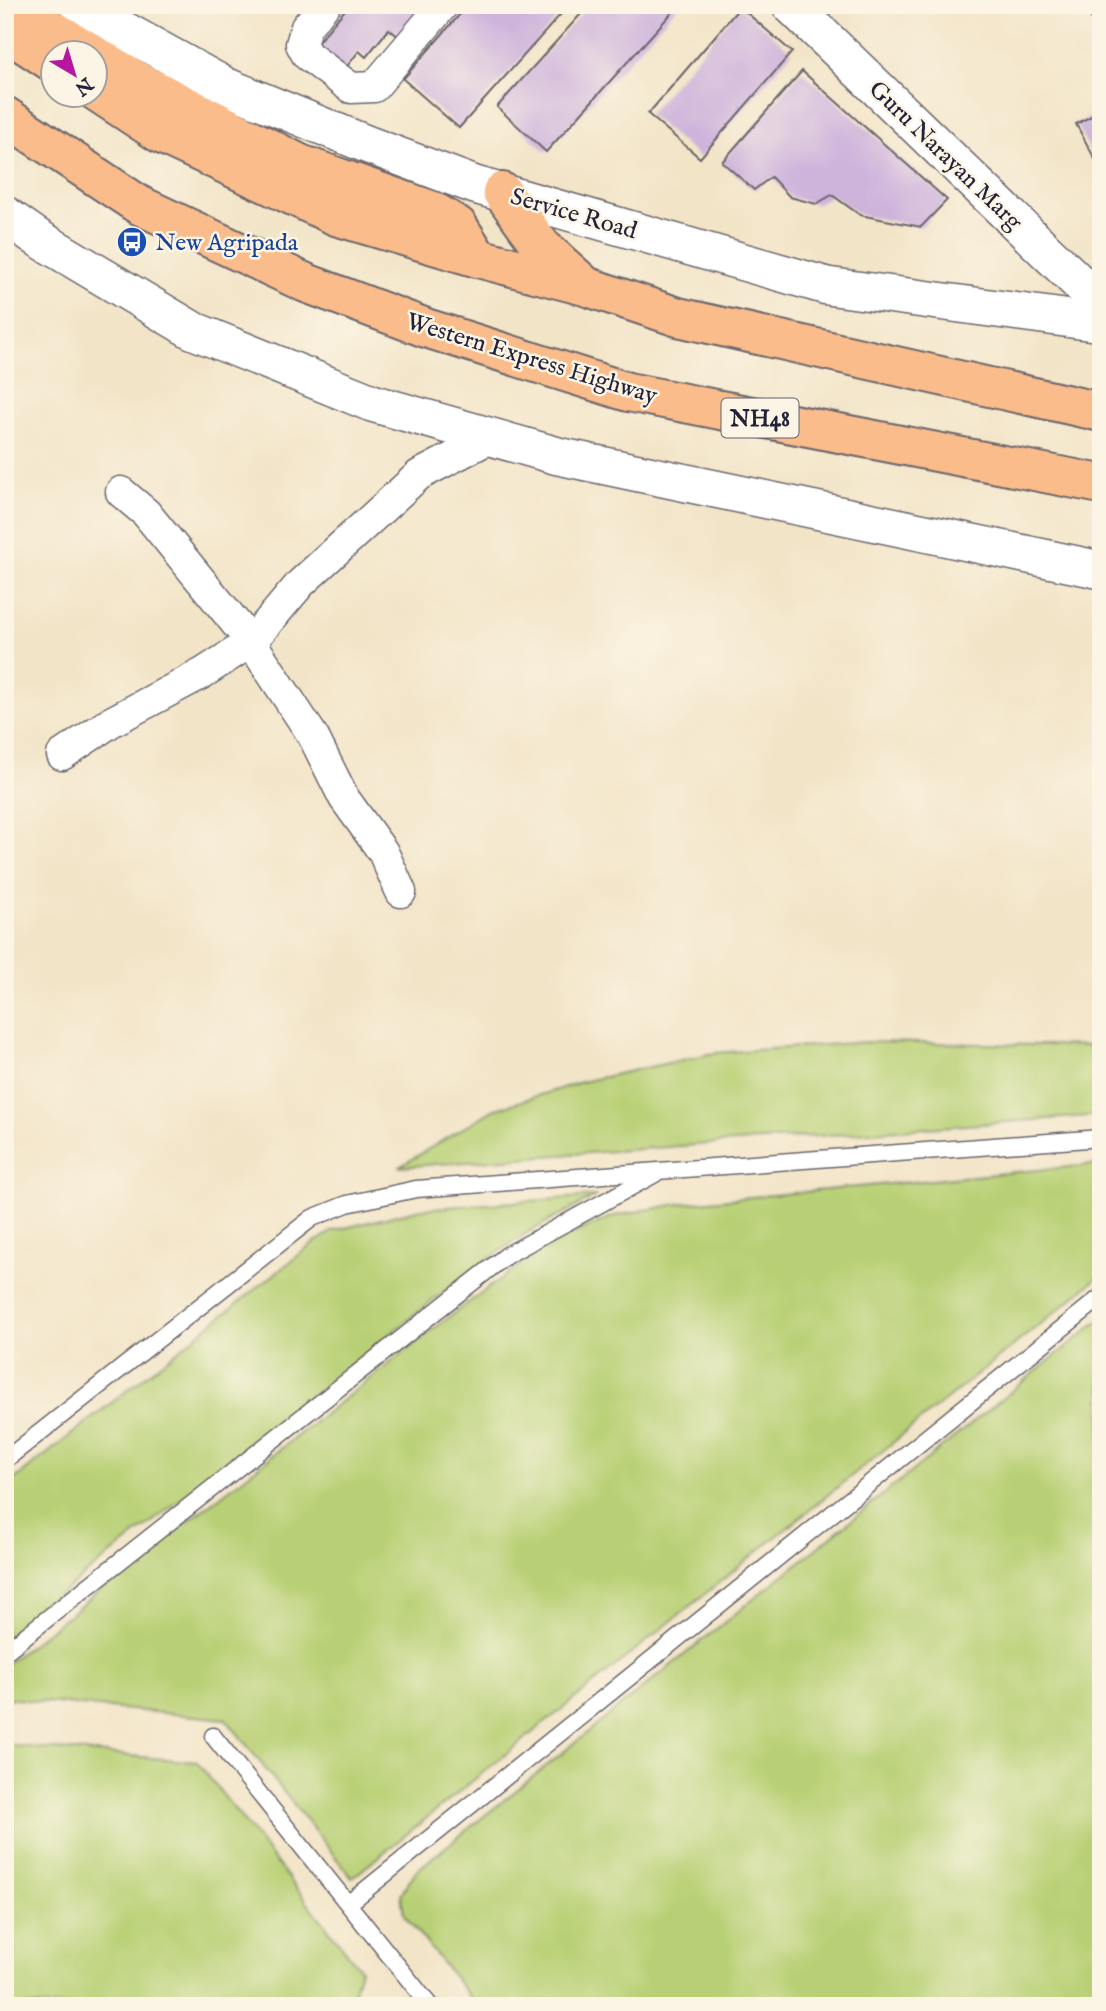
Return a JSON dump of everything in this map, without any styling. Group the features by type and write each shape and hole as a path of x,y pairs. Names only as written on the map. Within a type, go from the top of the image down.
{"highway":[{"path":"11,5 66,38"},
{"path":"5,31 38,53"},
{"path":"108,63 300,164 433,211 458,226 478,258"},
{"path":"108,99 162,134 335,216 586,286 678,317 1101,412"},
{"name":"Western Express Highway","path":"5,116 139,205 306,284 426,328 628,392 1101,484"},
{"path":"502,192 542,247 586,286"}],"street":[{"name":"Service Road","path":"78,5 225,86 475,185 827,286 1101,323"},
{"path":"325,5 306,27 301,44 307,55 351,88 361,89 374,87 443,5"},
{"name":"Guru Narayan Marg","path":"791,5 1101,304"},
{"path":"5,215 38,238 192,330 372,403 572,459 1101,570"},
{"path":"62,755 111,722 203,673 251,642 301,583 419,475 492,437"},
{"path":"121,492 146,513 251,642 313,736 344,798 383,852 401,892"}],"lane":[{"path":"5,1460 312,1219 347,1204 415,1189 1101,1138"},
{"path":"5,1652 507,1255 660,1171"},
{"path":"348,1905 1101,1297"},
{"path":"213,1736 430,2006"}],"green space":[{"path":"866,1042 1101,1046 1101,1115 399,1167 493,1110 581,1082 714,1053"},
{"path":"1101,1164 1101,1275 352,1878 226,1719 5,1698 5,1665 450,1316 549,1244 614,1216 678,1204"},
{"path":"596,1196 530,1231 466,1274 5,1638 5,1487 314,1243 333,1231 421,1209"},
{"path":"1101,1319 1101,1993 1085,2006 477,2006 404,1915 401,1894 416,1871"},
{"path":"5,1745 197,1762 360,1969 350,2006 5,2006"}],"building":[{"path":"349,5 436,5 405,42 389,29 366,57 359,51 341,74 311,50"},
{"path":"468,5 569,5 459,128 403,79"},
{"path":"589,5 679,5 546,152 497,107"},
{"path":"1082,5 1101,5 1101,32"},
{"path":"740,7 792,52 700,158 648,114"},
{"path":"802,71 947,200 921,227 860,215 832,195 816,204 790,197 771,177 754,190 722,162"},
{"path":"1101,111 1101,161 1097,163 1076,124"}],"place":[{"name":"New Agripada","path":"132,242"}]}
